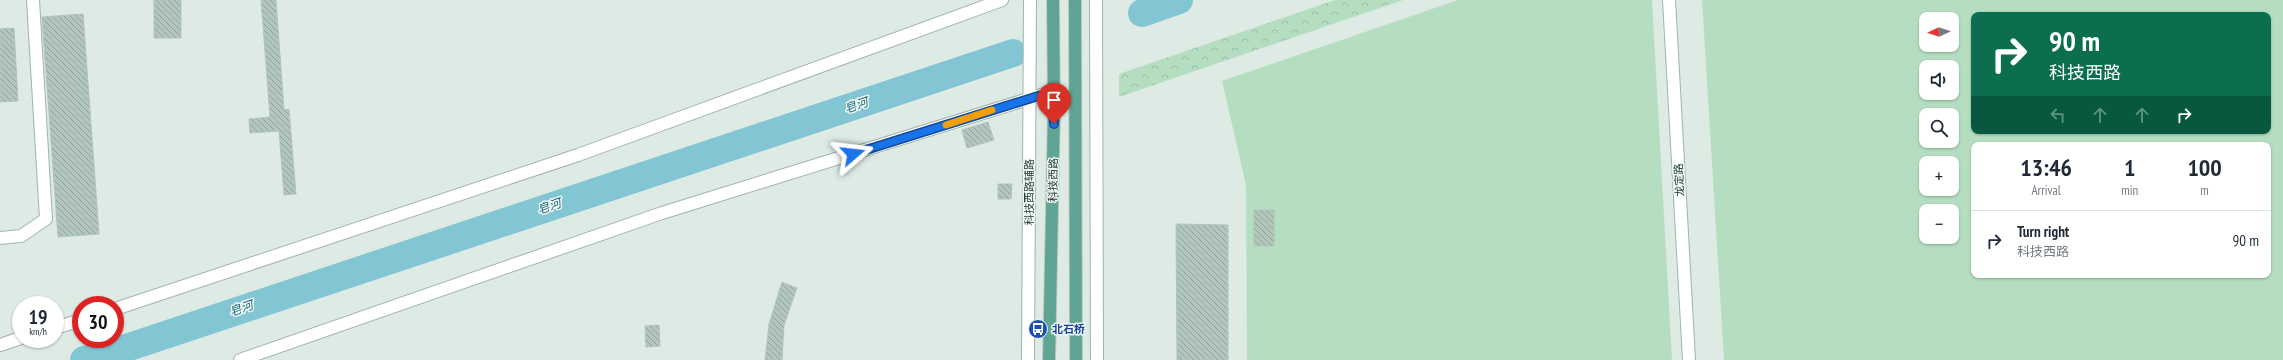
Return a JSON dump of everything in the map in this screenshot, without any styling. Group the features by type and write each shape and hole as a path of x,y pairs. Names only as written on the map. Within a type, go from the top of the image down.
{"main road":[{"name":"科技西路","path":"1049,360 1054,91 1053,0"},
{"name":"科技西路","path":"1075,0 1076,360"}],"street":[{"path":"0,238 21,236 46,219 34,0"},
{"path":"124,306 578,155 1002,0"},
{"name":"科技西路辅路","path":"1028,360 1030,0"},
{"path":"1096,0 1097,360"},
{"name":"龙定路","path":"1669,0 1689,360"},
{"path":"240,360 662,213 1054,91"},
{"path":"0,345 12,341"}],"green space":[{"path":"1335,0 1403,0 1119,97 1119,74"},
{"path":"1458,0 1652,0 1672,360 1247,360 1246,185 1222,81"},
{"path":"1702,0 2283,0 2283,360 1724,360"}],"building":[{"path":"154,0 181,0 181,38 154,38"},
{"path":"261,0 276,0 284,110 289,109 296,194 284,195 279,131 250,133 249,119 270,117"},
{"path":"83,14 99,234 58,237 42,17"},
{"path":"14,28 18,101 0,102 0,29"},
{"path":"988,122 994,140 967,148 962,130"},
{"path":"998,184 1012,184 1011,199 998,199"},
{"path":"1254,210 1274,210 1274,246 1254,246"},
{"path":"1176,224 1228,225 1228,360 1177,360"},
{"path":"782,282 797,288 784,325 782,360 765,360 769,324"},
{"path":"659,325 660,346 646,347 645,326"}],"waterway":[{"name":"皂河","path":"1142,13 1179,0"},
{"name":"皂河","path":"84,360 120,350 1013,53"}],"slow traffic":[{"path":"946,125 992,110"}],"place":[{"name":"北石桥","path":"1038,329"}],"route":[{"path":"853,154 1054,91 1054,124"}]}
